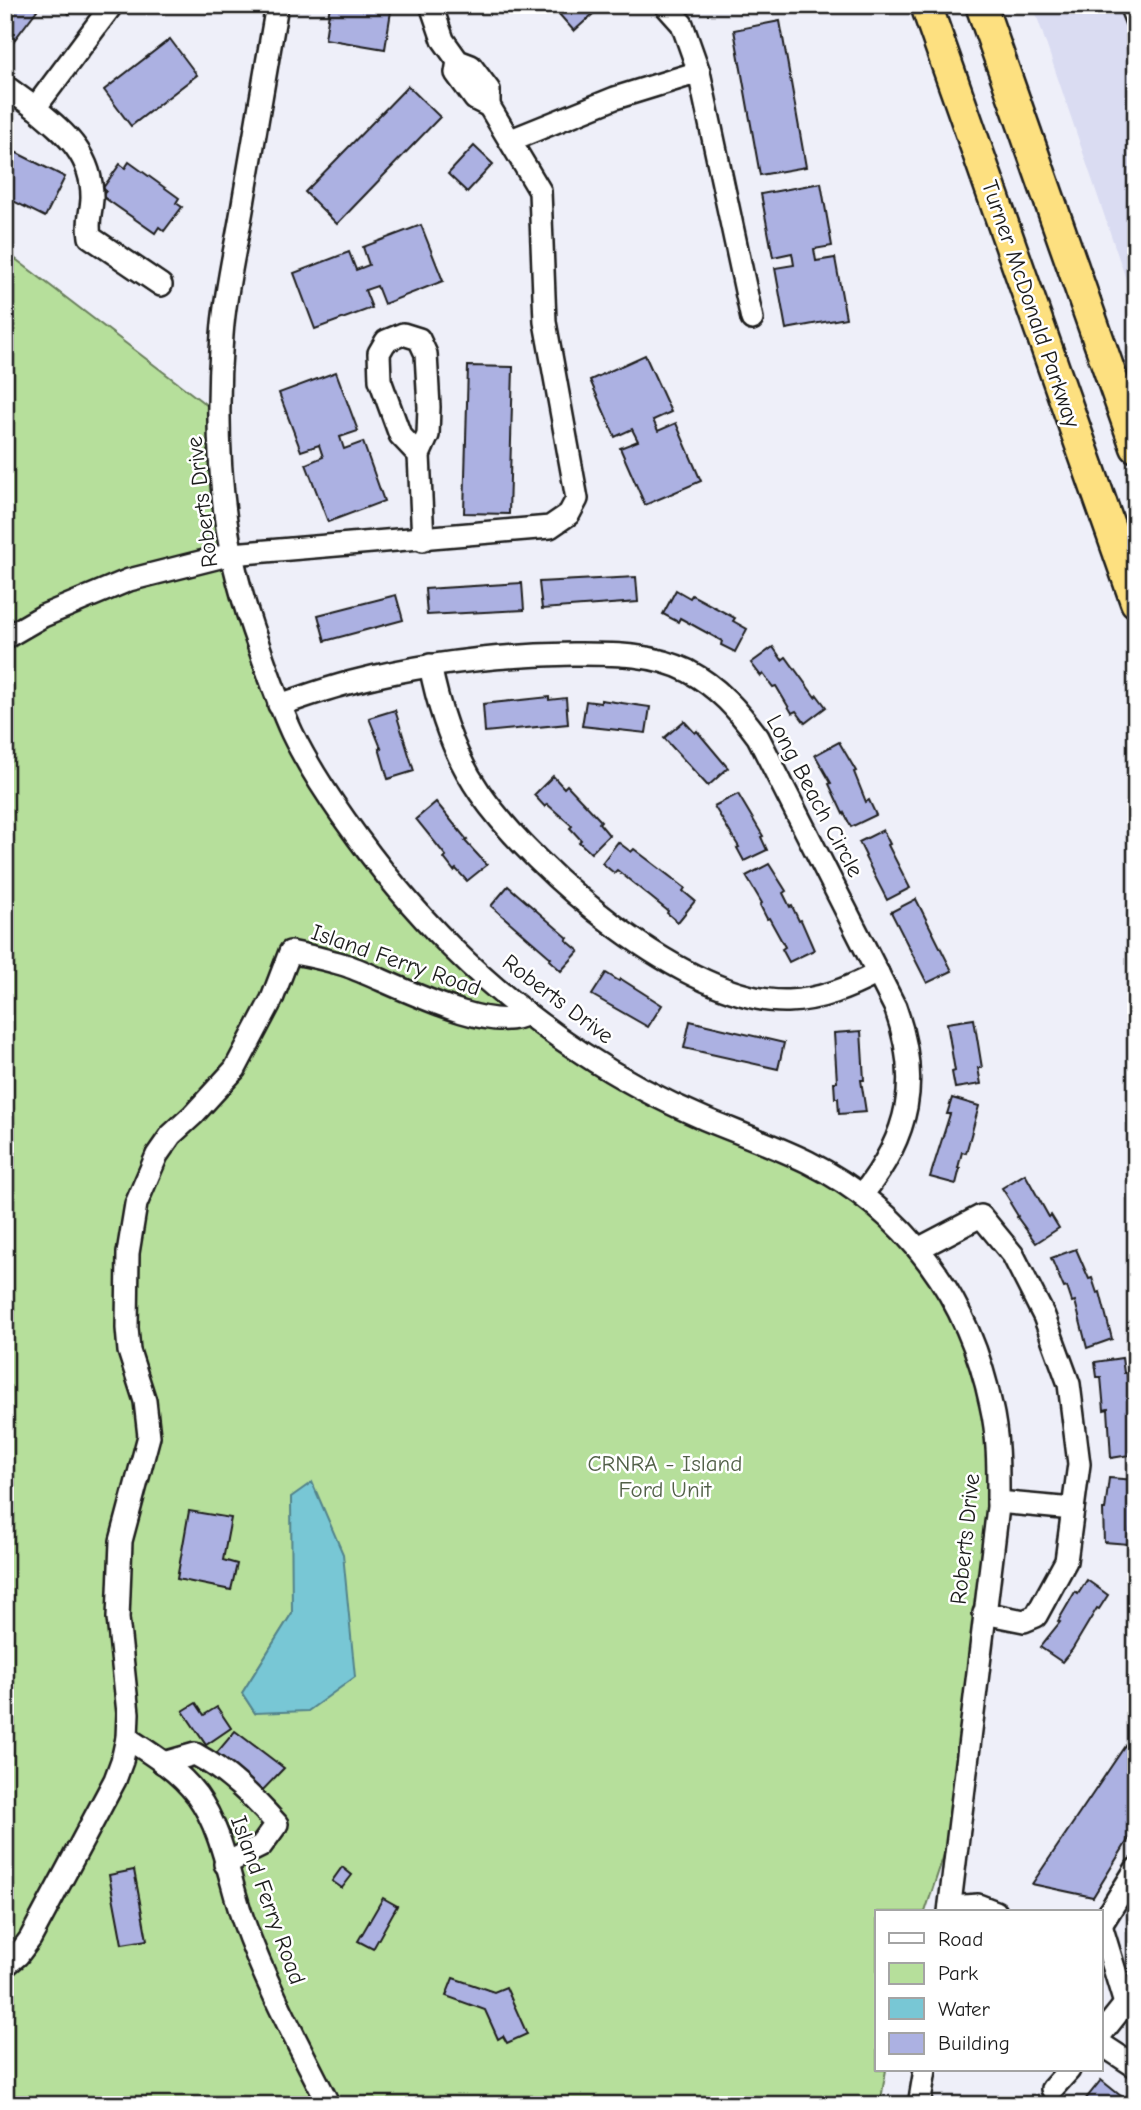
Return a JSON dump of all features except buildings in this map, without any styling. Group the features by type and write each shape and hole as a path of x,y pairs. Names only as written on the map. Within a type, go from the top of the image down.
{"highway":[{"name":"Turner McDonald Parkway","path":"926,5 1136,603"},
{"path":"981,5 1136,447"}],"street":[{"path":"35,108 112,5"},
{"name":"Roberts Drive","path":"276,5 222,332 219,419 226,517 232,554 249,618 279,705 323,789 381,872 449,947 526,1014 634,1084 698,1116 808,1163 862,1195 906,1233 942,1279 972,1340 992,1406 999,1460 998,1502 949,1910"},
{"path":"5,638 43,616 129,580 232,554 423,540 550,527 569,514 577,499 545,322 540,191 489,106 475,99 456,73 458,61 443,40 431,5"},
{"path":"665,5 682,24 699,72 752,319"},
{"path":"1130,5 1136,20"},
{"path":"511,140 615,98 699,72"},
{"path":"5,86 70,138 85,161 92,198 88,221 90,237 161,285"},
{"path":"419,455 400,435 380,380 379,353 386,341 403,334 419,339 426,354 428,435 419,455 423,540"},
{"name":"Long Beach Circle","path":"279,705 355,681 430,665 526,654 623,654 666,662 708,683 734,706 758,737 895,1007 904,1032 909,1062 905,1118 895,1146 881,1172 862,1195"},
{"path":"430,665 437,700 448,732 480,793 517,838 550,871 630,937 709,984 758,999 788,1001 820,997 851,987 878,973"},
{"name":"Island Ferry Road","path":"5,1966 30,1939 115,1780 127,1738 128,1713 118,1618 121,1541 149,1436 145,1401 129,1351 128,1253 136,1204 157,1154 171,1135 235,1069 272,999 290,951 347,966 476,1018 505,1020 526,1014"},
{"path":"918,1249 981,1216 1013,1255 1044,1316 1069,1384 1079,1464 1066,1561 1036,1616 1024,1621 984,1613"},
{"path":"998,1502 1073,1508"},
{"name":"Island Ferry Road","path":"127,1738 183,1780 207,1810 243,1920 271,1991 329,2105"},
{"path":"163,1763 195,1754 215,1765 247,1791 276,1824 261,1846 226,1864"},
{"path":"1102,1923 1136,1869"},
{"path":"949,1910 978,1905 991,1910"},
{"path":"1102,1928 1130,2007 1102,2033"},
{"path":"1102,2044 1136,2067"},
{"path":"919,2105 925,2072"},
{"path":"1052,2089 1067,2072"}],"shaded area":[{"path":"1033,5 1136,5 1136,309"}],"green space":[{"name":"CRNRA - Island Ford Unit","path":"5,251 217,413 258,656 326,790 442,938 562,1040 876,1206 957,1310 998,1419 965,1791 926,1910 875,1910 875,2072 886,2072 880,2105 5,2105","holes":["292,1613 255,1713 242,1693"]}],"water":[{"path":"312,1482 343,1554 355,1677 308,1711 255,1713 242,1693 292,1613 291,1497"}]}
